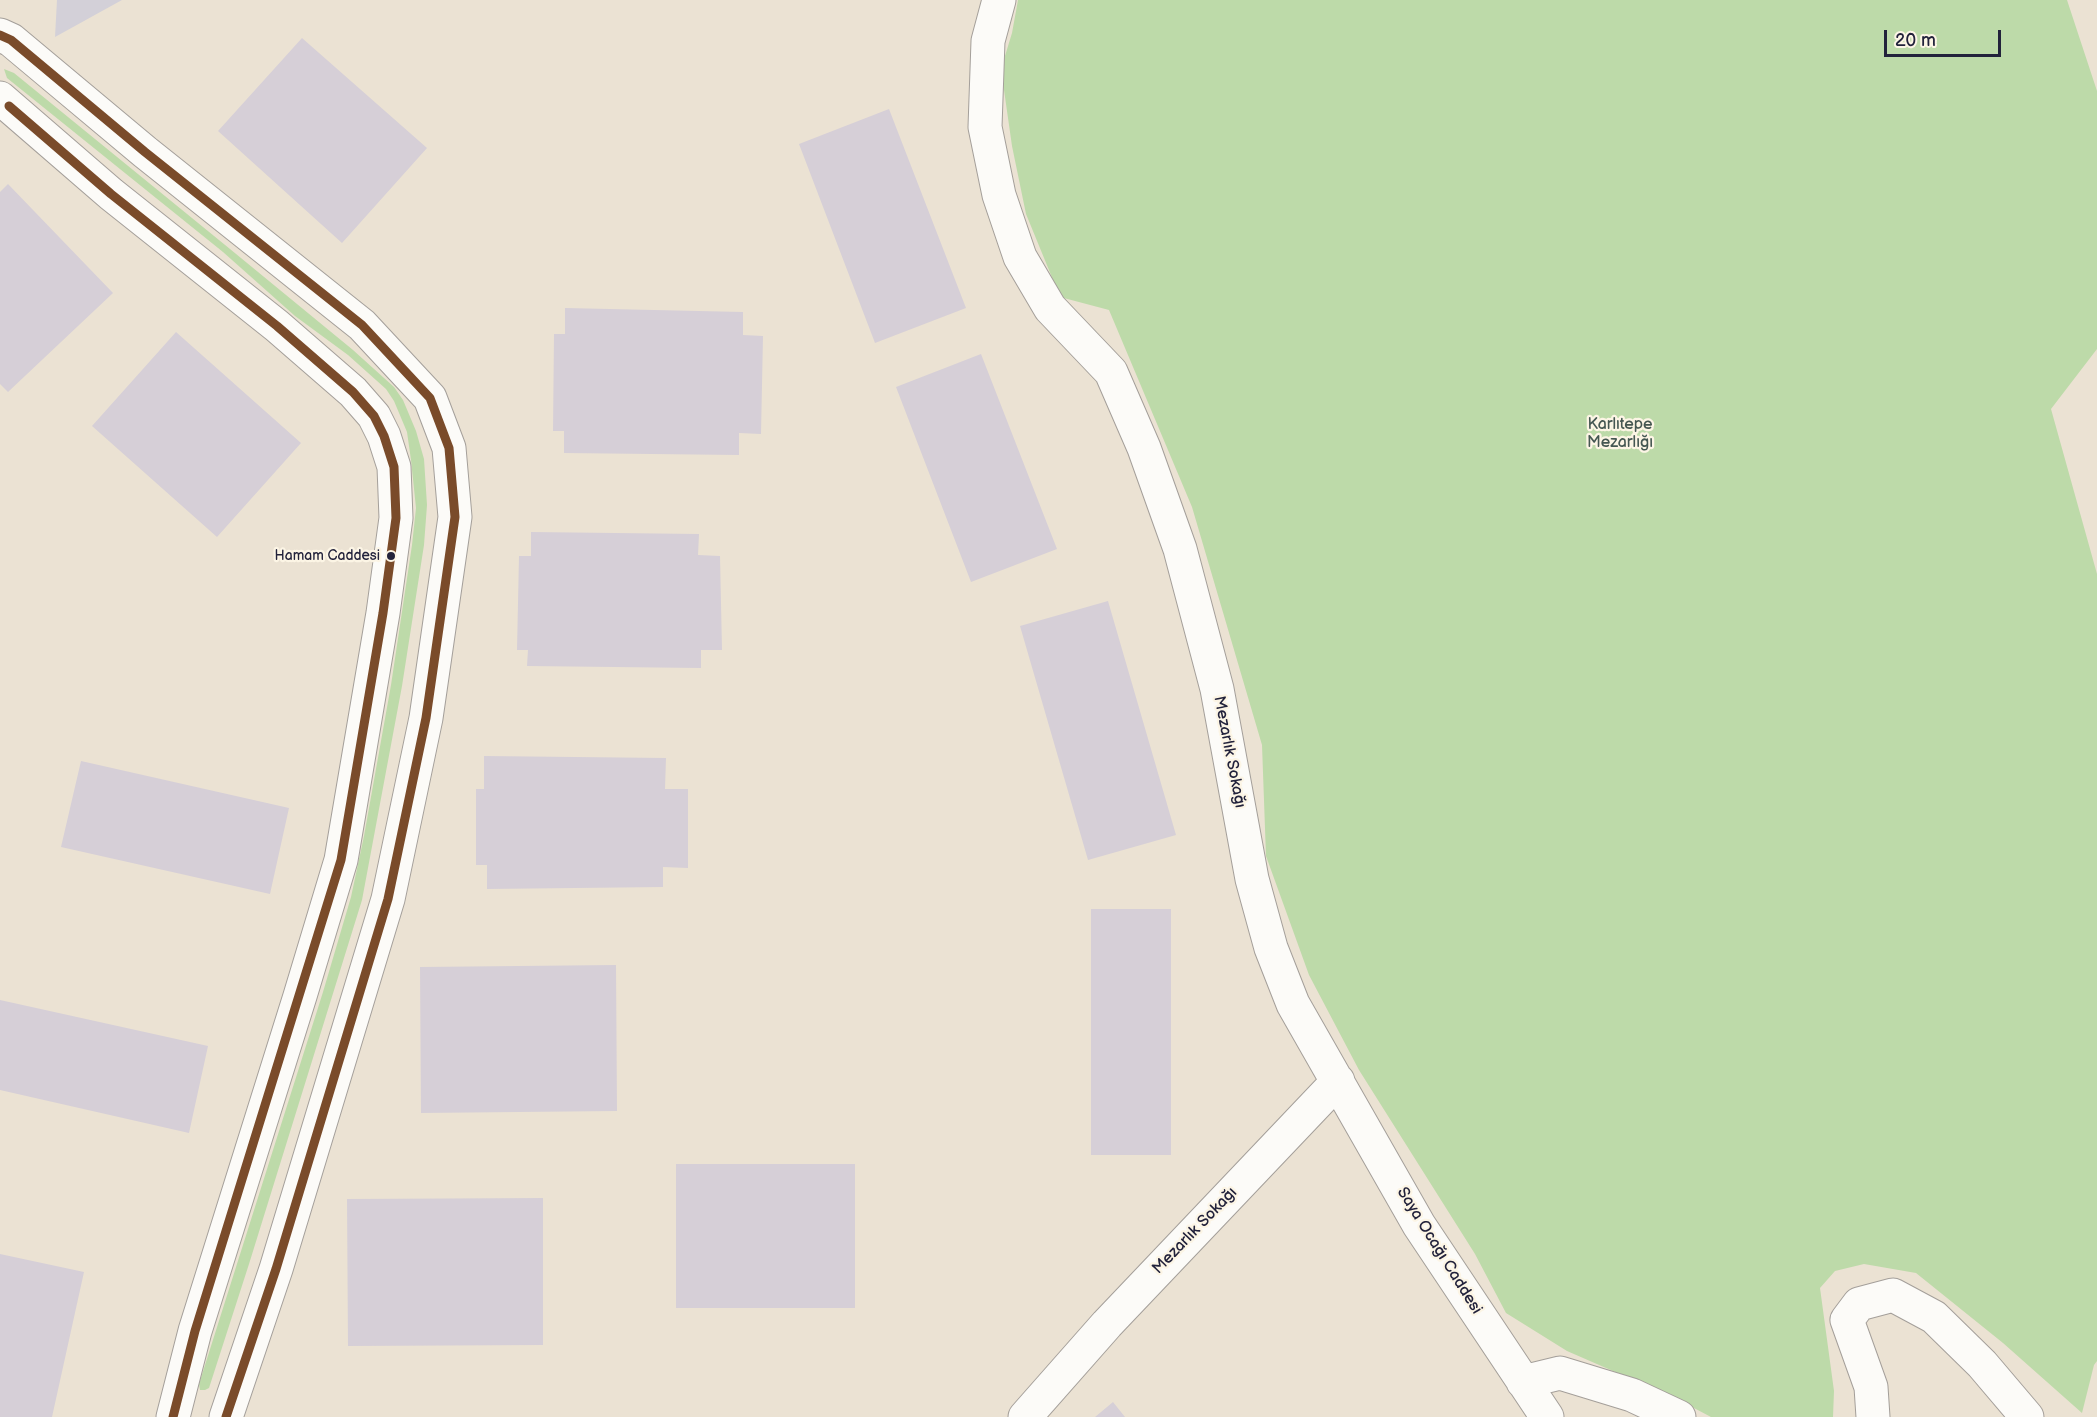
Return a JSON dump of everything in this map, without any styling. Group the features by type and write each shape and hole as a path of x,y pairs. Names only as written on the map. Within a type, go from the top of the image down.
{"main road":[{"name":"Mezarlık Sokağı","path":"999,0 988,41 985,128 999,195 1020,257 1050,308 1111,372 1144,448 1180,549 1217,689 1252,879 1271,948 1293,1004 1338,1081 1107,1324 1025,1417"},
{"path":"0,35 11,40 189,188 362,325 430,398 449,448 455,516 426,718 388,899 276,1269 226,1417"},
{"path":"0,98 111,194 277,326 353,392 374,416 384,436 394,467 396,518 383,613 341,860 195,1331 176,1416"},
{"name":"Saya Ocağı Caddesi","path":"1338,1081 1419,1225 1547,1417"},
{"path":"1873,1417 1871,1387 1847,1320 1859,1304 1893,1294 1934,1317 1982,1364 2027,1417"},
{"path":"1523,1382 1560,1373 1632,1395 1679,1417"}],"shaded area":[{"path":"57,0 122,0 55,37"}],"green space":[{"name":"Karlıtepe Mezarlığı","path":"1018,0 2067,0 2097,91 2097,349 2051,409 2097,574 2097,1361 2082,1413 2003,1343 1916,1273 1864,1264 1835,1271 1820,1288 1834,1391 1833,1417 1711,1417 1675,1398 1567,1351 1506,1313 1475,1254 1359,1070 1309,975 1266,856 1262,745 1192,507 1109,310 1060,297 1026,214 1012,146 1001,69 1012,33"},
{"path":"4,69 14,73 230,249 353,350 394,387 403,400 416,431 424,459 427,505 424,545 402,686 362,900 249,1264 209,1388 205,1390 200,1390 199,1384 323,992 351,897 364,836 391,685 416,508 407,432 394,401 386,389 348,355 295,316 223,252 7,78"}],"building":[{"path":"302,38 427,148 342,243 218,131"},
{"path":"889,109 966,308 875,343 799,144"},
{"path":"8,184 113,293 8,392 0,384 0,192"},
{"path":"565,308 743,312 743,335 763,336 761,434 739,433 739,455 564,453 564,431 553,431 554,334 565,334"},
{"path":"176,332 301,443 217,537 92,426"},
{"path":"981,354 1057,549 971,582 896,387"},
{"path":"531,532 699,534 698,555 720,556 722,650 701,650 701,668 527,666 528,650 517,650 519,556 531,556"},
{"path":"1108,601 1176,835 1088,860 1020,626"},
{"path":"484,756 666,758 665,789 688,789 688,868 663,867 663,887 487,889 487,865 476,865 476,789 484,789"},
{"path":"81,761 289,808 270,894 61,847"},
{"path":"1091,909 1171,909 1171,1155 1091,1155"},
{"path":"616,965 617,1111 421,1113 420,967"},
{"path":"0,1000 208,1046 189,1133 0,1090"},
{"path":"676,1164 855,1164 855,1308 676,1308"},
{"path":"543,1198 543,1345 348,1346 347,1199"},
{"path":"0,1254 84,1272 52,1417 0,1417"},
{"path":"1113,1402 1125,1417 1095,1417"}],"transit line":[{"path":"0,35 11,40 145,152 362,325 430,398 449,448 455,517 426,718 388,899 276,1269 226,1417"},
{"path":"9,106 111,194 277,326 353,392 374,416 384,436 394,467 396,518 383,613 341,860 195,1331 173,1417"}],"place":[{"name":"Hamam Caddesi","path":"391,556"}]}
